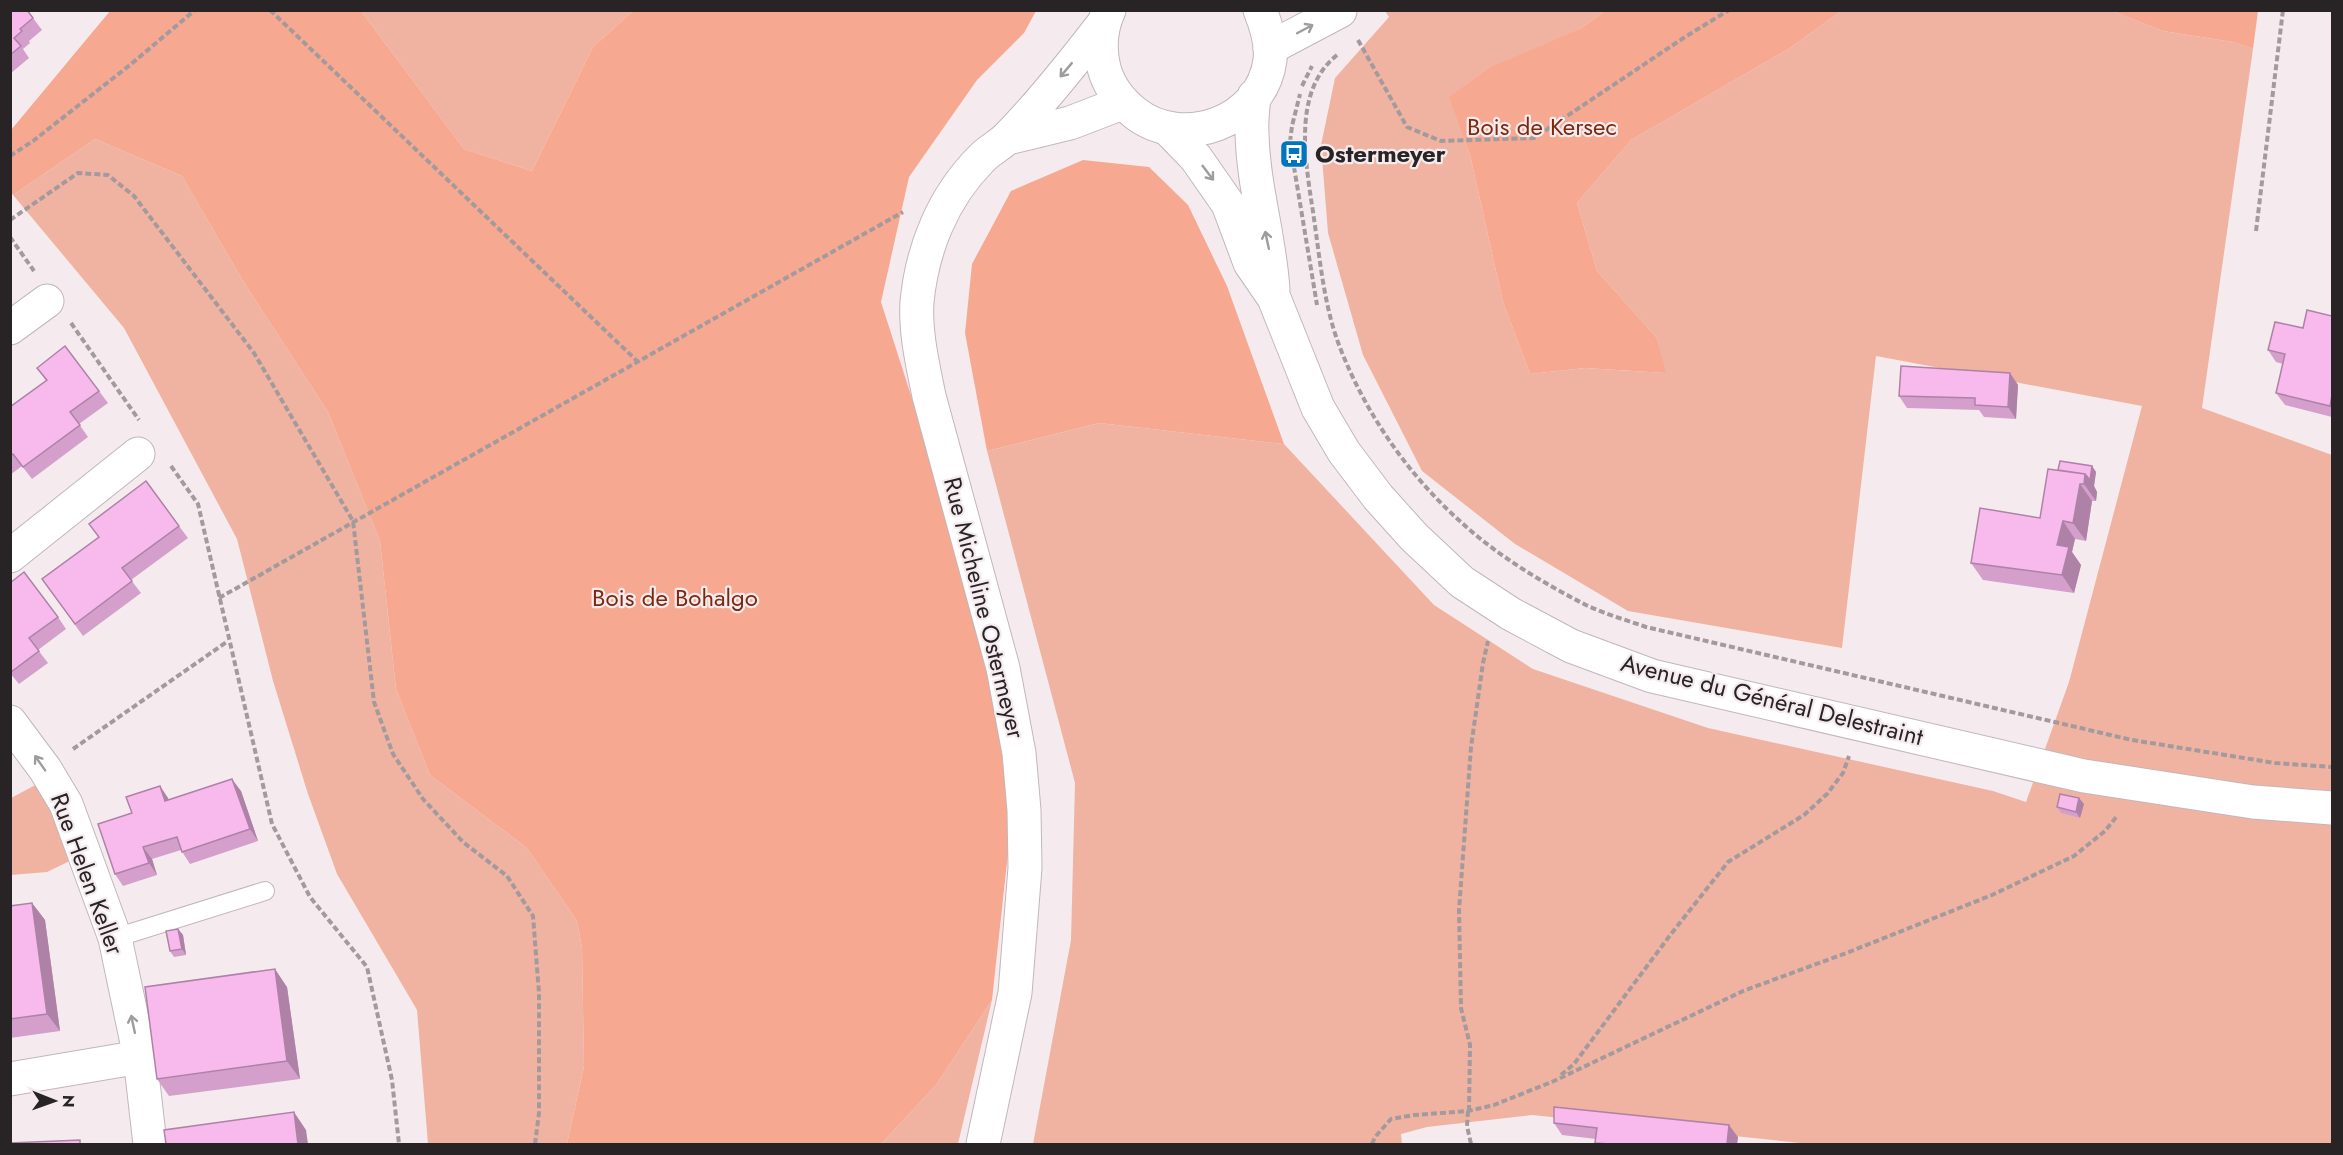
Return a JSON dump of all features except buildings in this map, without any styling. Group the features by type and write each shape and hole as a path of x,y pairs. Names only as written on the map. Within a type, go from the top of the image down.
{"street":[{"path":"1106,17 1100,53 1107,80 1122,103 1144,120 1169,130 1193,131 1217,125 1238,114 1264,81 1270,60 1270,48 1260,10"},
{"name":"Rue Micheline Ostermeyer","path":"983,1144 1015,993 1025,868 1024,810 1019,753 1004,668 929,396 920,352 917,303 922,266 934,226 955,191 981,159 1008,138 1070,66 1106,17"},
{"path":"1270,48 1345,24"},
{"path":"1254,96 1252,133 1261,212 1271,256 1274,298"},
{"name":"Rue Micheline Ostermeyer","path":"1008,138 1070,123 1122,103"},
{"path":"1169,130 1196,158 1228,204 1250,262 1274,298"},
{"path":"10,328 49,297"},
{"name":"Avenue du Général Delestraint","path":"1274,298 1318,408 1344,452 1378,497 1414,537 1462,582 1511,614 1571,646 1652,676 2084,776 2253,802 2332,808"},
{"path":"10,555 149,447"},
{"name":"Rue Helen Keller","path":"10,722 45,769 66,804 115,938 140,1057 150,1144"},
{"path":"10,1079 140,1057"}],"lane":[{"path":"115,938 265,891"}],"path":[{"path":"10,156 33,141 130,65 195,10"},
{"path":"270,10 637,361"},
{"path":"1345,24 1360,41 1407,127 1441,141 1534,138 1684,37 1729,10"},
{"path":"2256,231 2283,10"},
{"path":"1339,54 1321,71 1314,88 1305,118 1304,141 1326,295 1339,345 1367,406 1398,453 1462,524 1504,555 1588,606 1646,627 1677,635 2132,741 2275,763 2332,767"},
{"path":"1316,60 1302,85 1290,143 1319,314"},
{"path":"10,220 78,173 108,176 134,196 254,353 353,521 374,702 393,754 423,799 463,842 507,876 533,916 539,993 539,1113 535,1144"},
{"path":"219,598 906,210"},
{"path":"10,237 149,447 198,504 272,824 310,897 367,967 392,1080 399,1144"},
{"path":"1471,1144 1467,1126 1470,1045 1461,1008 1460,910 1473,738 1483,663 1490,635"},
{"path":"45,769 228,641"},
{"path":"1554,1081 1574,1064 1728,862 1804,815 1827,794 1843,773 1851,750"},
{"path":"1372,1144 1391,1119 1468,1111 1494,1105 1554,1081 1743,991 1992,895 2073,856 2111,824 2135,784"}],"shaded area":[{"path":"361,11 633,11 593,47 532,171 464,149"},
{"path":"1385,11 1605,11 1580,29 1450,97 1470,155 1503,302 1530,374 1585,368 1665,373 1657,338 1597,271 1577,203 1631,140 1790,48 1841,11 2112,11 2163,31 2233,42 2253,49 2202,408 2332,455 2332,1144 1810,1144 1532,1115 1427,1127 1401,1134 1402,1144 1033,1144 1071,940 1075,783 987,451 1099,423 1284,444 1434,605 1533,669 1708,728 1993,791 2026,802 2069,682 2142,406 1876,356 1842,648 1628,611 1515,544 1422,471 1363,355 1328,233 1321,145 1335,78 1389,17"},
{"path":"95,139 182,176 243,281 328,412 380,541 396,689 430,775 527,848 577,921 582,948 584,1066 567,1144 428,1144 417,1010 337,874 308,794 273,681 237,539 124,328 13,195"},
{"path":"41,782 74,859 47,872 11,875 11,798"},
{"path":"992,1000 958,1144 881,1144 936,1085"}],"green space":[{"name":"Bois de Bohalgo","path":"110,11 361,11 464,149 532,171 593,47 633,11 1036,11 1024,33 977,80 909,177 881,302 981,613 1012,816 992,1000 936,1085 881,1144 567,1144 584,1066 582,948 577,921 527,848 430,775 396,689 380,541 328,412 243,281 182,176 95,139 13,195 11,192 11,130"},
{"name":"Bois de Kersec","path":"1605,11 1841,11 1790,48 1631,140 1577,203 1597,271 1657,338 1666,373 1585,368 1530,374 1503,302 1470,155 1449,97 1491,67 1580,29"},
{"path":"2112,11 2258,11 2253,49 2233,42 2163,31"},
{"path":"1083,160 1149,167 1188,205 1227,286 1284,444 1099,423 987,451 965,333 972,264 1011,191"}],"place":[{"name":"Ostermeyer","path":"1294,154"}]}
